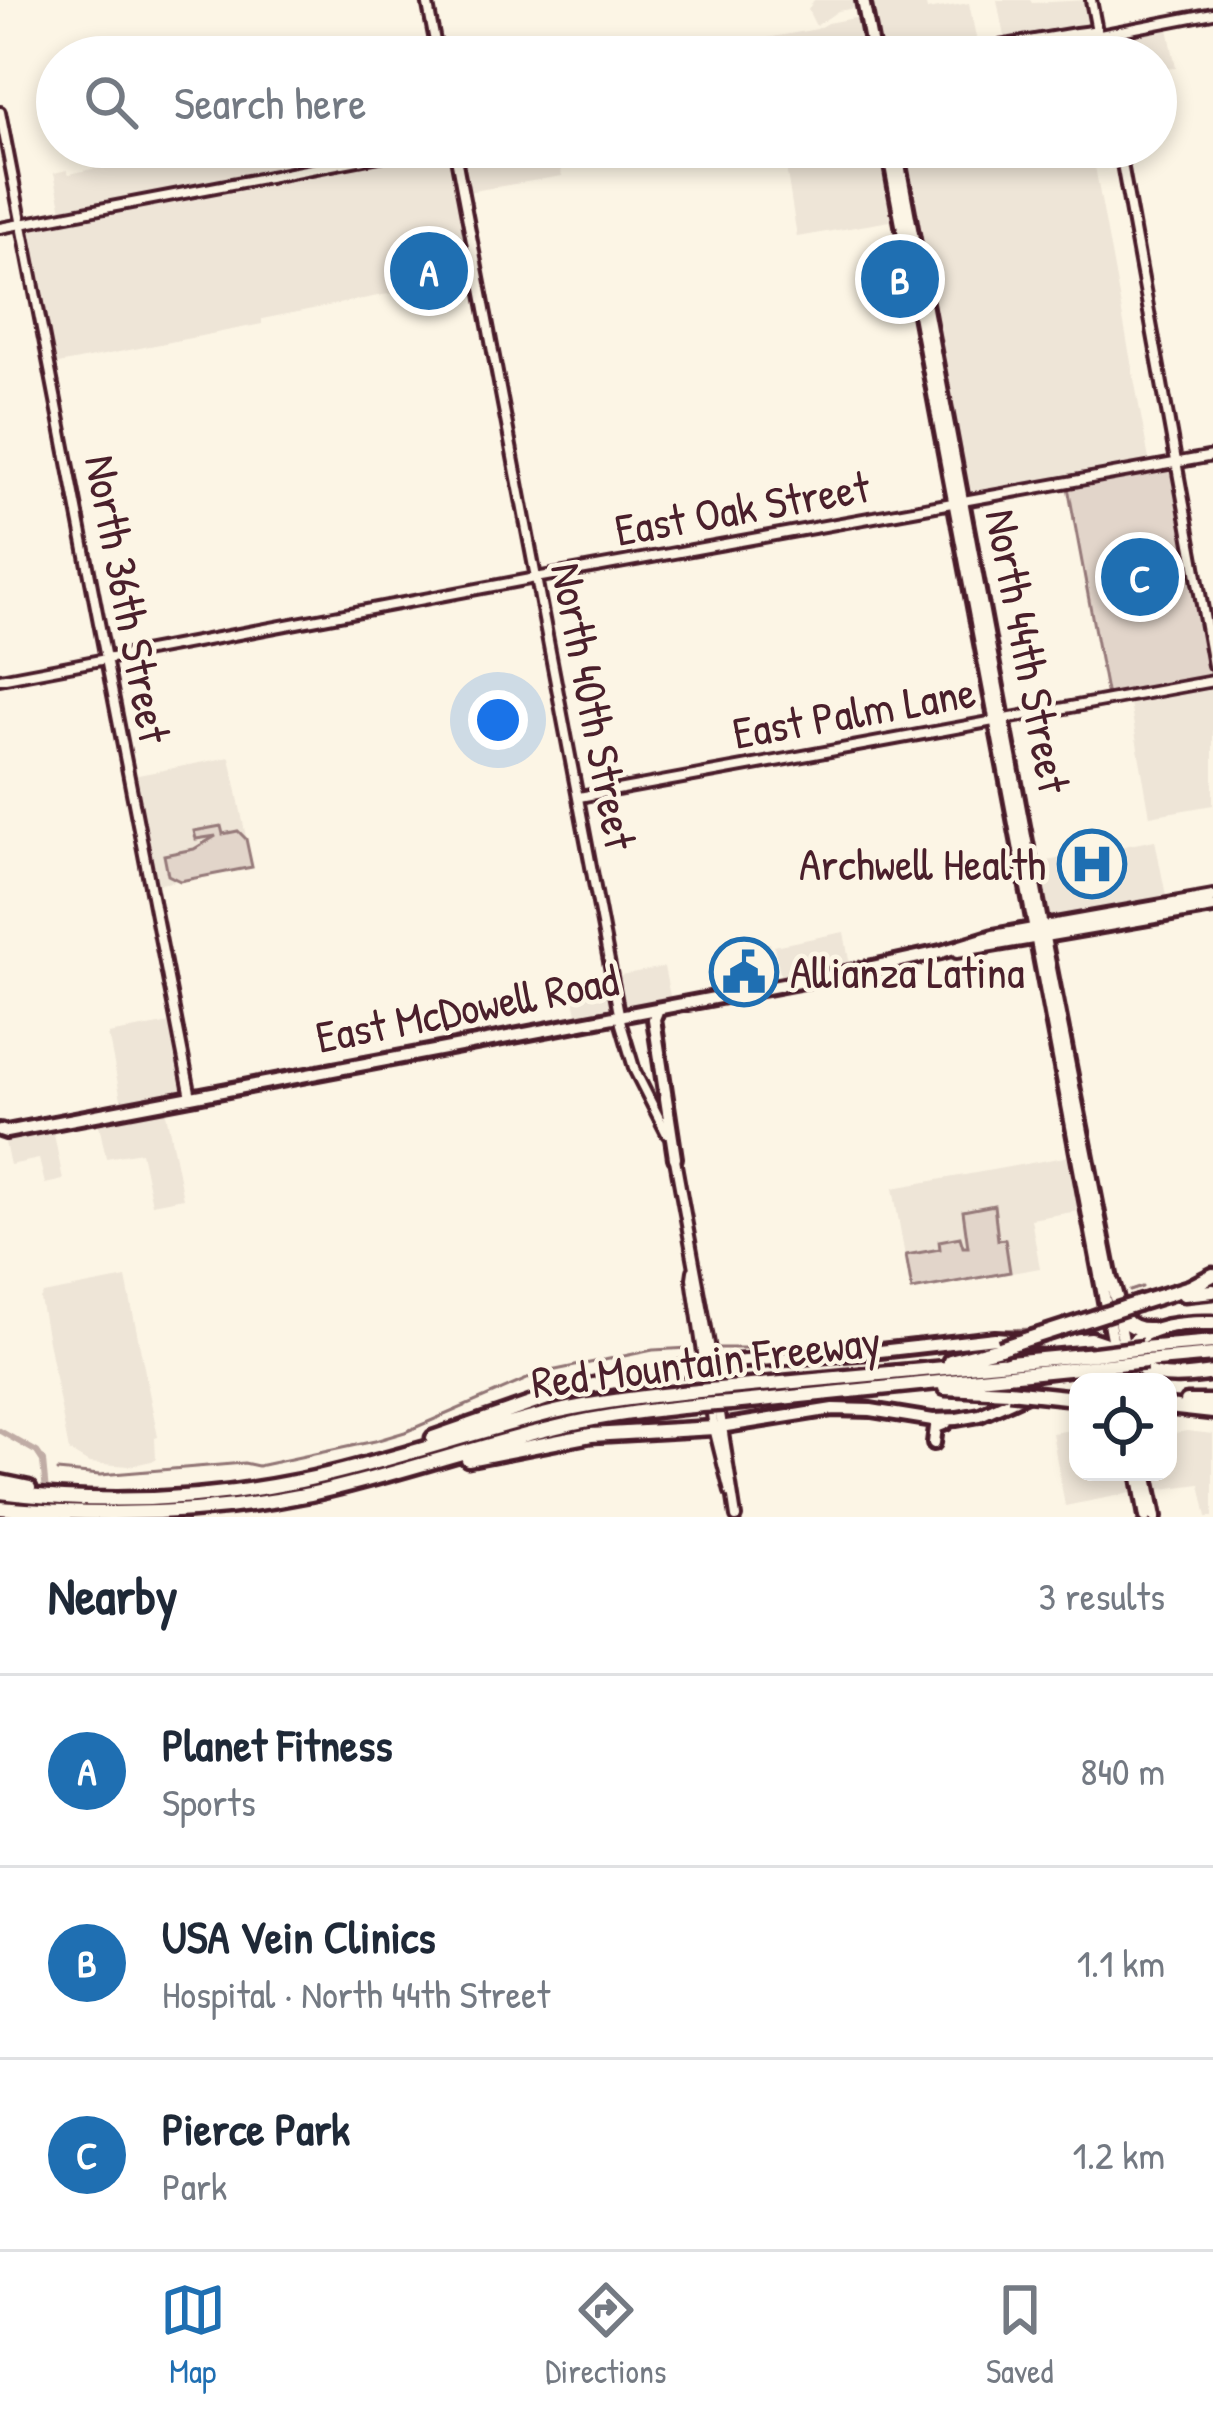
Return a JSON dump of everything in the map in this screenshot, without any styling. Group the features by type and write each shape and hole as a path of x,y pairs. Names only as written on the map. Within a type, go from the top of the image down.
{"highway":[{"path":"872,1374 1000,1348 1140,1305 1213,1275"},
{"path":"1107,1286 1123,1318 1140,1330 1213,1323"},
{"path":"1140,1305 1213,1291"},
{"path":"1152,1373 1121,1360 1139,1336 1170,1327"},
{"name":"Red Mountain Freeway","path":"730,1395 848,1391 1144,1355 1213,1342"},
{"name":"Red Mountain Freeway","path":"1144,1355 1213,1355"},
{"name":"Red Mountain Freeway","path":"0,1508 250,1490 331,1474 571,1408 626,1399 701,1398 872,1374 1096,1360"},
{"path":"331,1474 561,1392 708,1363"},
{"path":"1177,1374 1213,1373"},
{"path":"848,1391 952,1388 1069,1397"},
{"name":"Red Mountain Freeway","path":"64,1502 180,1512 245,1505 311,1494 580,1422 701,1398"},
{"path":"1177,1404 1213,1402"},
{"path":"1177,1406 1213,1412"},
{"path":"401,1471 586,1435 719,1427"},
{"path":"0,1482 64,1502"},
{"path":"0,1492 21,1491"},
{"path":"156,1517 180,1512"}],"main road":[{"path":"427,0 434,36"},
{"path":"863,0 870,36"},
{"path":"1091,0 1098,34"},
{"path":"1095,36 1213,13"},
{"path":"1059,36 1098,34"},
{"name":"North 36th Street","path":"0,112 190,1097"},
{"path":"0,228 317,168"},
{"name":"North 40th Street","path":"458,168 619,1016 635,1071 662,1121 675,1158 735,1513"},
{"name":"North 44th Street","path":"893,168 1000,719 1083,1183 1095,1224"},
{"path":"1123,168 1213,664"},
{"name":"East Oak Street","path":"0,679 1213,456"},
{"name":"East Palm Lane","path":"579,797 1213,681"},
{"name":"East McDowell Road","path":"2,1133 1212,902"},
{"name":"North 44th Street","path":"1038,933 1121,1360"},
{"path":"658,1009 654,1019 675,1158"},
{"path":"1060,1341 1098,1327 1107,1286"},
{"name":"Red Mountain Freeway","path":"708,1363 988,1338 1091,1338 1103,1342 1121,1360"},
{"name":"Red Mountain Freeway","path":"719,1427 833,1409 939,1420 974,1417 1034,1390 1069,1384"},
{"path":"909,1416 928,1425 934,1443 939,1425 974,1417"},
{"path":"1144,1481 1151,1517"}],"shaded area":[{"path":"814,0 925,0 927,10 969,3 976,36 878,36 872,5 838,11 816,26 808,10"},
{"path":"997,0 1087,0 1092,27 1040,36 1004,36"},
{"path":"860,17 863,36 778,36 817,29"},
{"path":"1168,28 1170,36 1122,36"},
{"path":"97,168 288,168 62,211 54,173 67,170 69,174"},
{"path":"352,168 454,168 474,277 53,365 31,229"},
{"path":"462,168 561,168 562,176 467,192"},
{"path":"786,168 886,168 896,220 797,237"},
{"path":"906,168 1095,168 1150,465 965,497"},
{"path":"1172,468 1212,676 1107,697 1068,487"},
{"path":"1213,684 1213,805 1150,816 1129,698"},
{"path":"230,757 252,867 155,885 133,776"},
{"path":"221,826 223,834 238,831 246,839 252,867 180,881 168,875 164,855 194,849 216,836 196,839 194,831"},
{"path":"1155,840 1167,901 1046,917 1037,863"},
{"path":"844,932 850,966 781,978 774,946"},
{"path":"770,943 778,986 725,996 716,953"},
{"path":"664,967 672,1006 579,1024 571,984"},
{"path":"176,1022 191,1097 164,1103 183,1198 152,1204 141,1152 106,1158 97,1115 123,1109 108,1034"},
{"path":"53,1129 63,1180 45,1184 39,1159 10,1165 4,1138"},
{"path":"1070,1156 1075,1159 1084,1210 1031,1219 1040,1268 911,1291 893,1188"},
{"path":"994,1205 998,1240 1005,1239 1010,1272 912,1290 906,1255 940,1249 939,1241 960,1237 963,1247 968,1247 963,1211"},
{"path":"126,1278 158,1437 156,1460 129,1466 89,1463 69,1451 40,1299 43,1294"},
{"path":"1069,1430 1069,1481 1177,1481 1177,1433 1213,1434 1213,1517 1207,1517 1200,1484 1065,1506 1052,1433"}],"waterway":[{"path":"1130,1291 1142,1287"},
{"path":"1053,1324 1096,1307"},
{"path":"945,1336 1038,1329"},
{"path":"716,1348 893,1343"},
{"path":"57,1471 100,1475 244,1463 258,1466 405,1432 541,1373 653,1350 690,1348"},
{"path":"0,1431 37,1452 43,1461 48,1513"}],"place":[{"name":"Planet Fitness","path":"429,271"},
{"name":"USA Vein Clinics","path":"900,279"},
{"name":"Pierce Park","path":"1140,577"},
{"name":"Archwell Health","path":"1092,864"},
{"name":"Allianza Latina","path":"744,972"}]}
